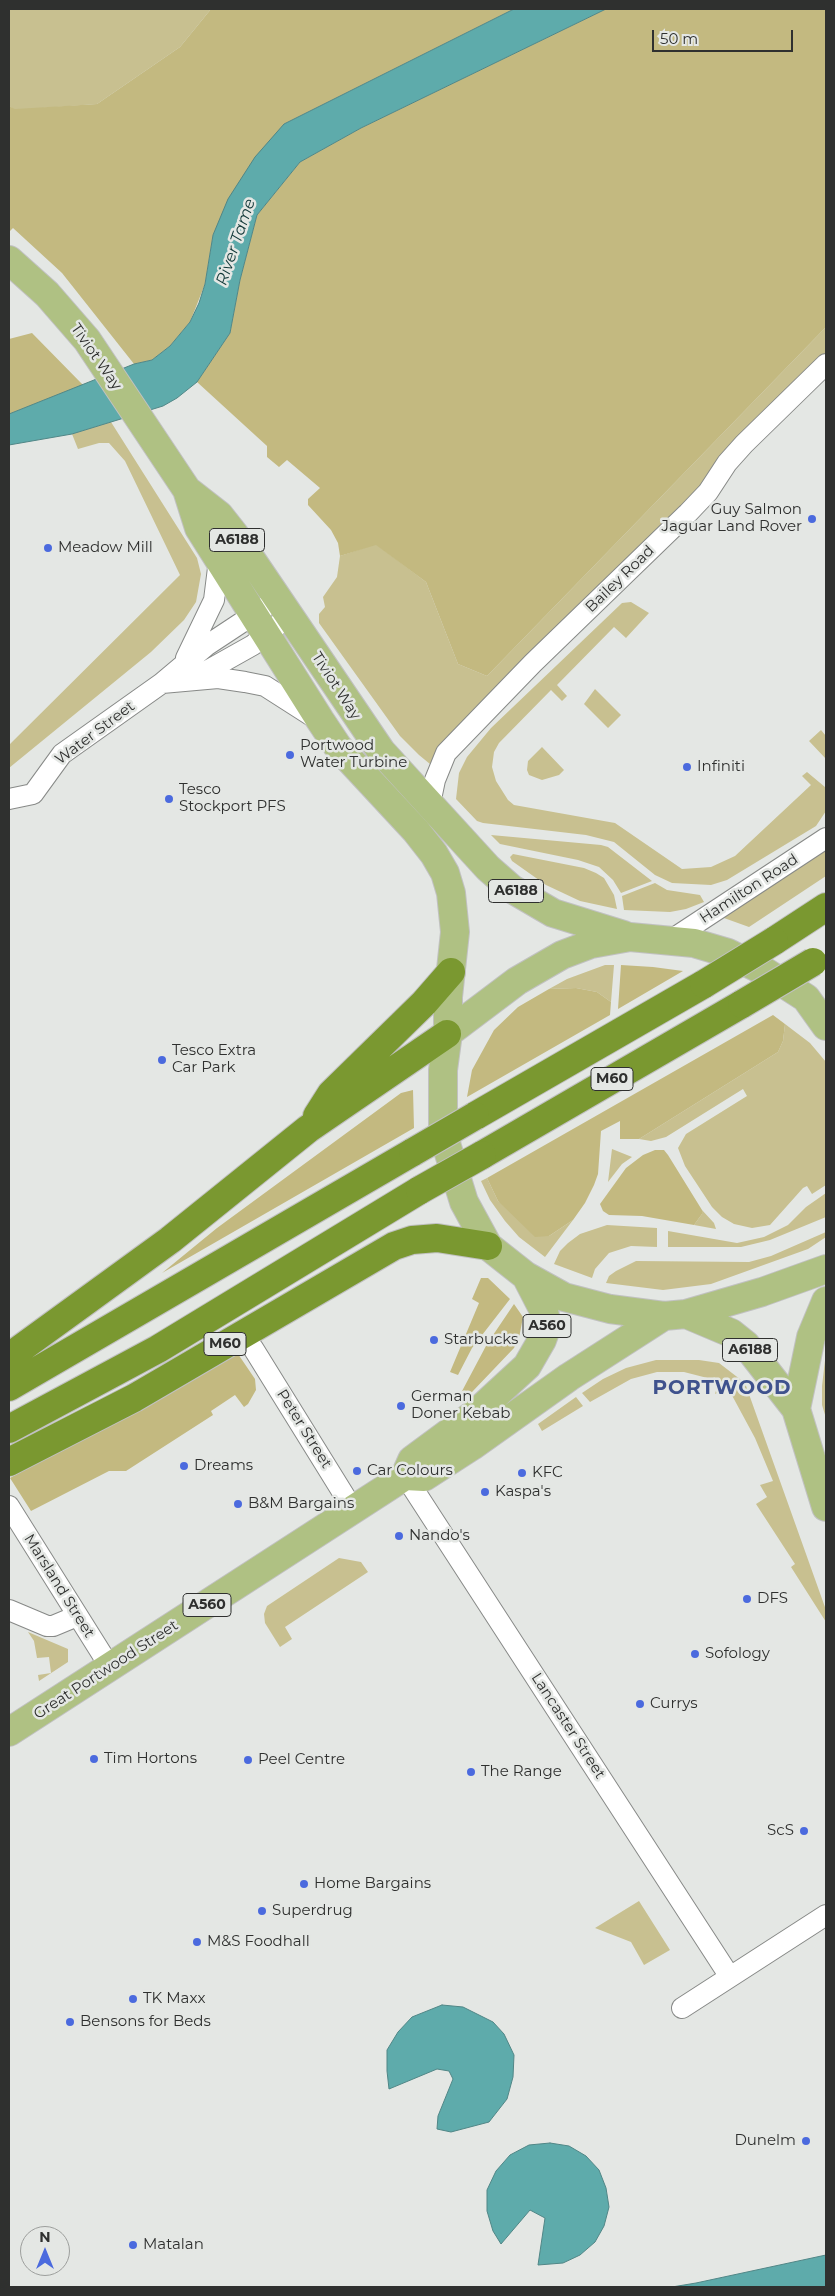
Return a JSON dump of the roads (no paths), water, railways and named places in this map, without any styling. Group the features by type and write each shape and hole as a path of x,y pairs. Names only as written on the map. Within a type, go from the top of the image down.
{"highway":[{"name":"M60","path":"9,1387 704,984 826,908"},
{"name":"M60","path":"9,1429 158,1349 420,1190 820,958"},
{"path":"308,1130 331,1094 424,1003 452,962"},
{"path":"9,1357 170,1240 308,1130 447,1034"},
{"name":"M60","path":"11,1461 134,1398 394,1246 412,1240 437,1238 488,1246"}],"main road":[{"name":"Tiviot Way","path":"9,260 47,294 87,340 187,490 219,515 284,607 381,751 488,868 512,889 553,913 630,937"},
{"name":"Tiviot Way","path":"187,490 199,528 338,748 416,831 434,854 445,873 451,893 455,932 443,1070 443,1125 447,1148 464,1202 488,1246"},
{"path":"447,1034 517,981 562,954 591,944 630,937 694,943 728,953 816,1000 826,1026"},
{"path":"488,1246 526,1276 564,1296 610,1308 675,1315"},
{"path":"405,1476 424,1478 675,1315 762,1292 826,1269"},
{"name":"Great Portwood Street","path":"9,1732 354,1511 405,1476 412,1460 477,1412 527,1366 535,1353 547,1326 544,1311 526,1276"},
{"name":"A6188","path":"796,1409 811,1337 826,1301"},
{"name":"A6188","path":"675,1315 731,1333 746,1345 796,1409 826,1507"}],"street":[{"name":"Bailey Road","path":"430,804 434,780 446,753 533,663 688,513 708,492 727,463 744,444 826,364"},
{"path":"187,672 214,600 218,560"},
{"name":"Water Street","path":"9,799 33,794 62,754 162,683 253,645 259,625 284,607"},
{"name":"Water Street","path":"187,672 265,686 320,720"},
{"name":"Hamilton Road","path":"671,940 826,838"},
{"name":"Peter Street","path":"253,1348 354,1511"},
{"name":"Lancaster Street","path":"405,1476 730,1977"},
{"name":"Marsland Street","path":"9,1506 110,1667"},
{"path":"9,1610 47,1626 53,1626 77,1616"},
{"path":"682,2008 826,1915"}],"water":[{"name":"River Tame","path":"514,9 606,9 361,128 300,162 257,215 240,280 230,333 197,382 177,398 163,406 72,434 9,445 9,414 134,364 152,360 170,346 190,322 199,303 205,284 213,235 228,199 255,157 284,124"},
{"path":"442,2005 463,2007 493,2022 504,2034 514,2055 513,2077 507,2099 489,2122 451,2132 437,2129 438,2116 453,2079 449,2071 437,2069 389,2089 387,2071 387,2050 398,2032 412,2017"},
{"path":"550,2143 569,2146 586,2156 599,2170 606,2188 609,2207 604,2226 595,2242 580,2255 563,2263 538,2265 545,2218 530,2210 501,2244 493,2231 487,2211 487,2190 496,2171 510,2155 529,2145"},
{"path":"826,2255 826,2287 672,2287 696,2283"}],"place":[{"name":"Guy Salmon Jaguar Land Rover","path":"812,519"},
{"name":"Meadow Mill","path":"48,548"},
{"name":"Portwood Water Turbine","path":"290,755"},
{"name":"Infiniti","path":"687,767"},
{"name":"Tesco Stockport PFS","path":"169,799"},
{"name":"Tesco Extra Car Park","path":"162,1060"},
{"name":"Starbucks","path":"434,1340"},
{"name":"German Doner Kebab","path":"401,1406"},
{"name":"Dreams","path":"184,1466"},
{"name":"Car Colours","path":"357,1471"},
{"name":"KFC","path":"522,1473"},
{"name":"Kaspa's","path":"485,1492"},
{"name":"B&M Bargains","path":"238,1504"},
{"name":"Nando's","path":"399,1536"},
{"name":"DFS","path":"747,1599"},
{"name":"Sofology","path":"695,1654"},
{"name":"Currys","path":"640,1704"},
{"name":"Tim Hortons","path":"94,1759"},
{"name":"Peel Centre","path":"248,1760"},
{"name":"The Range","path":"471,1772"},
{"name":"ScS","path":"804,1831"},
{"name":"Home Bargains","path":"304,1884"},
{"name":"Superdrug","path":"262,1911"},
{"name":"M&S Foodhall","path":"197,1942"},
{"name":"TK Maxx","path":"133,1999"},
{"name":"Bensons for Beds","path":"70,2022"},
{"name":"Dunelm","path":"806,2141"},
{"name":"Matalan","path":"133,2245"}],"district":[{"name":"PORTWOOD","path":"722,1388"}]}
